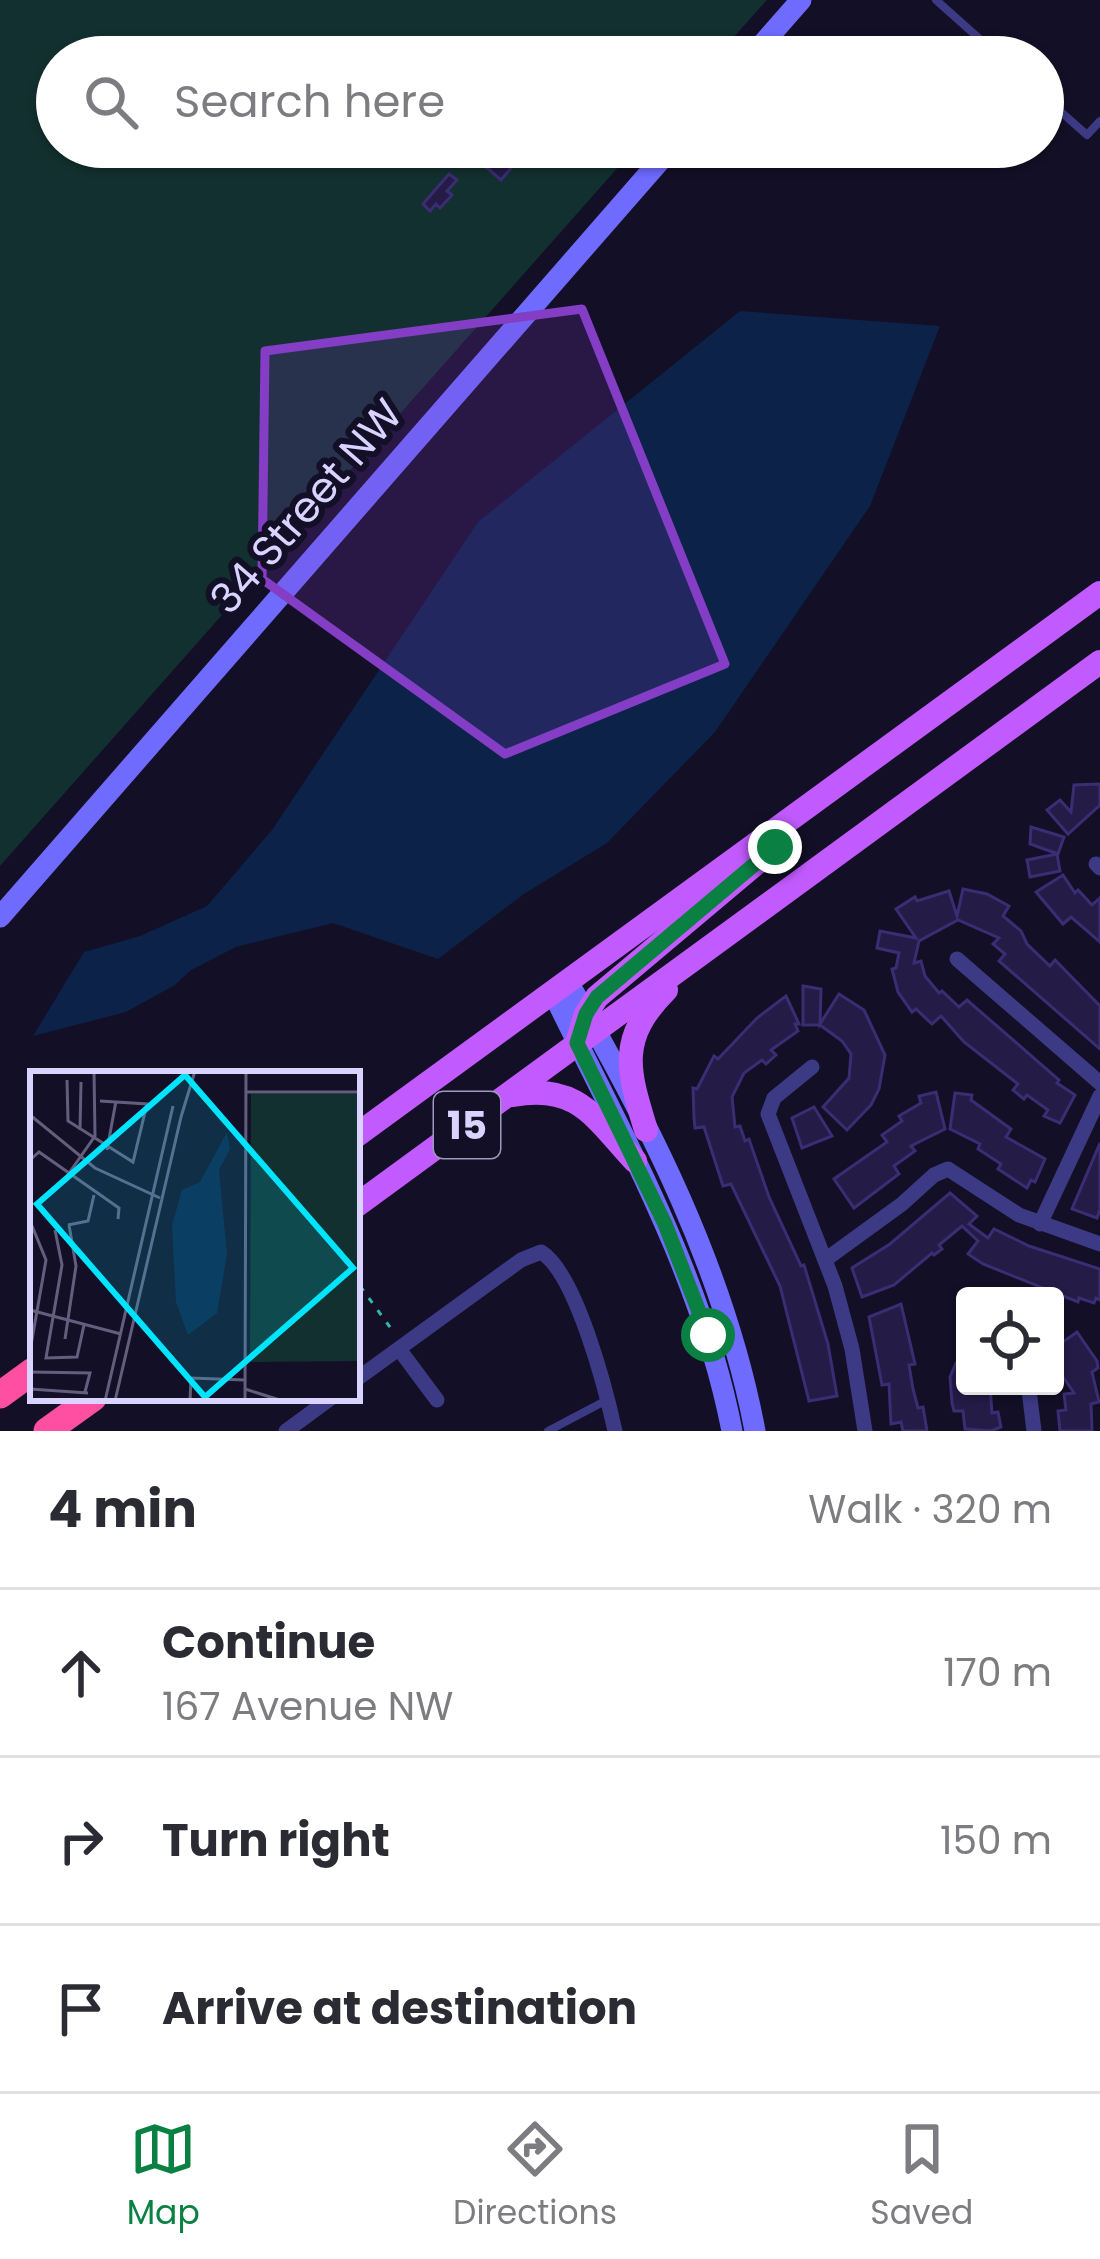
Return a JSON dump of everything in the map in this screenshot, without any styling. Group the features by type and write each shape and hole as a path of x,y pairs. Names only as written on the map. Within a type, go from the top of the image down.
{"highway":[{"path":"0,1375 30,1355"},
{"path":"0,1395 30,1373"},
{"path":"47,1431 88,1401"},
{"path":"70,1431 107,1401"}],"main road":[{"name":"15","path":"360,1134 1100,593"},
{"path":"586,1029 701,954 1100,662"},
{"path":"586,1029 607,987 749,870 835,786"},
{"path":"646,1130 628,1056 659,996 701,954"},
{"name":"15","path":"360,1203 505,1097 586,1029"},
{"path":"505,1097 545,1090 569,1097 635,1162"}],"street":[{"path":"769,36 801,0"},
{"name":"34 Street NW","path":"0,917 653,168"},
{"path":"957,959 1100,1083"},
{"path":"560,988 646,1130 708,1263 737,1349 755,1431"},
{"path":"586,1029 635,1162 698,1303 732,1431"},
{"path":"812,1067 773,1098 768,1108 852,1348 866,1431"},
{"path":"1040,1224 1100,1096"},
{"path":"825,1260 948,1169 1004,1207 1100,1244"},
{"path":"360,1377 521,1260 542,1252 555,1263 576,1306 616,1431"},
{"path":"401,1347 437,1400"},
{"path":"1030,1395 1034,1431"},
{"path":"286,1431 327,1401"}],"lane":[{"path":"936,0 976,36"},
{"path":"1064,114 1088,135 1100,121"},
{"path":"548,1431 608,1400"}],"path":[{"path":"360,1286 401,1347"}],"highlighted area":[{"path":"582,309 725,664 505,754 262,579 265,351"}],"green space":[{"path":"0,0 767,0 735,36 36,36 36,168 617,168 0,866"}],"water":[{"path":"740,311 940,326 870,506 715,732 607,843 524,894 438,959 333,923 236,947 126,1012 33,1036 84,952 140,936 207,906 272,830 478,522"}],"building":[{"path":"487,168 511,168 501,180"},
{"path":"449,174 457,180 447,191 452,195 430,211 423,204"},
{"path":"1100,784 1100,805 1068,834 1047,810 1060,800 1071,812 1074,785"},
{"path":"1031,827 1064,837 1058,854 1030,844"},
{"path":"1057,854 1060,871 1030,877 1027,860"},
{"path":"1063,875 1075,893 1078,890 1092,905 1100,898 1100,942 1071,917 1063,924 1036,892"},
{"path":"963,889 987,894 1009,906 1003,916 1021,931 1027,944 1050,966 1055,960 1100,1006 1100,1049 999,961 1005,954 993,944 999,938 958,920 919,941 914,963 921,961 925,976 939,993 959,1007 967,1000 1075,1095 1060,1123 1044,1116 1048,1110 1027,1095 1024,1099 1013,1090 1018,1084 964,1042 941,1016 932,1024 916,1009 912,1012 898,992 892,969 899,953 877,948 880,931 916,938 896,909 915,897 917,901 949,891 957,916"},
{"path":"803,986 821,989 820,1024 839,994 864,1010 885,1055 871,1105 847,1130 823,1107 849,1078 851,1054 820,1025 803,1025"},
{"path":"786,996 798,1031 771,1050 776,1055 766,1064 762,1060 744,1073 732,1097 735,1127 740,1126 745,1141 749,1139 769,1197 804,1265 828,1344 837,1396 809,1401 780,1286 731,1184 723,1186 704,1127 695,1128 694,1118 693,1088 697,1089 714,1056 718,1059"},
{"path":"936,1092 945,1129 911,1146 915,1151 894,1166 899,1174 854,1208 834,1179 887,1142 882,1135 902,1121 899,1116 921,1103 919,1096"},
{"path":"955,1093 972,1095 971,1100 1011,1129 1006,1137 1045,1159 1035,1182 1031,1180 1027,1188 998,1169 1001,1164 978,1149 980,1144 950,1129"},
{"path":"814,1107 832,1136 802,1148 792,1118"},
{"path":"1100,1143 1100,1209 1097,1218 1072,1209"},
{"path":"950,1193 977,1216 969,1224 988,1238 994,1229 1100,1269 1100,1300 1079,1298 1078,1302 1064,1296 1064,1287 1040,1287 983,1264 968,1254 978,1241 962,1226 939,1245 942,1249 894,1285 862,1297 852,1268 890,1244"},
{"path":"901,1304 915,1364 909,1365 913,1389 918,1408 923,1407 927,1431 903,1431 901,1422 891,1424 889,1384 882,1385 869,1317"},
{"path":"1077,1332 1097,1361 1098,1368 1092,1372 1099,1402 1091,1404 1092,1431 1060,1431 1058,1411 1066,1410 1064,1394 1074,1393 1064,1378 1064,1341"},
{"path":"956,1363 956,1395 991,1395 992,1413 998,1412 1001,1427 965,1429 963,1411 954,1411 950,1377"}],"route":[{"path":"708,1335 665,1224 577,1043 586,1014 607,987 775,847"}]}
